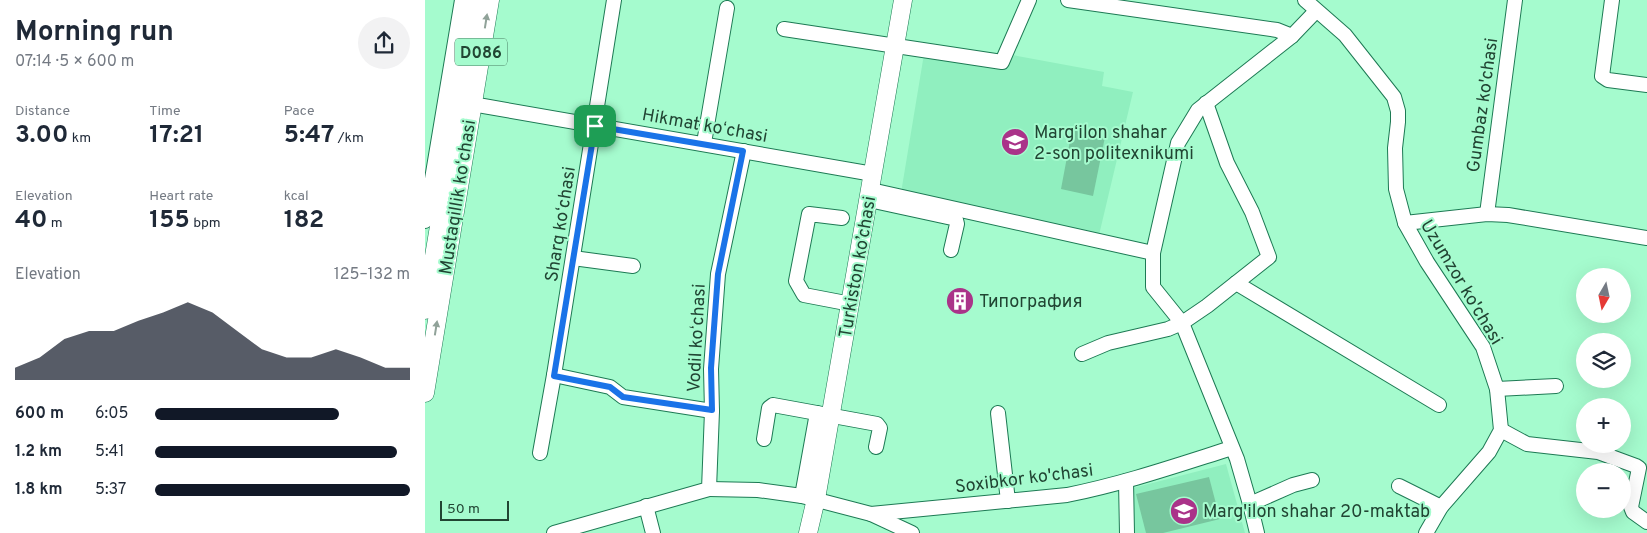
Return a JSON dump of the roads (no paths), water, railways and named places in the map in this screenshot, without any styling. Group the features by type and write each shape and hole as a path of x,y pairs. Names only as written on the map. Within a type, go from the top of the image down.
{"main road":[{"name":"Mustaqillik koʻchasi","path":"425,393 458,104 458,68 477,0"},
{"name":"Mustaqillik koʻchasi","path":"425,310 458,104 490,0"},
{"name":"Turkiston ko’chasi","path":"808,533 809,497 824,414 851,304 903,0"}],"street":[{"path":"458,68 462,0"},
{"name":"Sharq koʻchasi","path":"540,453 595,126 614,0"},
{"path":"784,29 1002,62 1029,0"},
{"path":"1068,0 1277,30 1292,36"},
{"name":"Uzumzor ko'chasi","path":"1305,0 1345,35 1394,97 1398,111 1395,148 1396,189 1405,223 1427,262 1483,347 1497,389 1501,430"},
{"name":"Gumbaz ko'chasi","path":"1487,214 1515,0"},
{"path":"1612,0 1602,76 1608,80 1647,85"},
{"path":"703,144 727,8"},
{"path":"1257,533 1251,504 1232,448 1182,322 1153,286 1153,253 1178,143 1198,110 1292,36 1316,10"},
{"path":"1082,354 1108,344 1168,329 1182,322 1207,306 1269,257 1252,212 1227,163 1206,103"},
{"path":"425,221 458,104"},
{"name":"Hikmat koʻchasi","path":"458,104 743,151 871,188"},
{"name":"Vodil koʻchasi","path":"709,488 712,410 711,368 718,274 743,151"},
{"path":"871,188 1153,253"},
{"path":"871,188 956,220 957,224 951,250"},
{"path":"842,218 809,214 796,281 804,295 851,304"},
{"path":"1405,223 1487,214 1508,215 1647,238"},
{"path":"573,258 633,266"},
{"path":"1237,283 1439,405"},
{"path":"554,376 610,387 623,397 712,410"},
{"path":"1497,389 1556,386"},
{"path":"764,439 771,406 773,405 877,424 880,428 876,447"},
{"path":"998,413 1008,501"},
{"path":"1426,533 1441,507 1489,452 1501,430 1527,444 1598,452 1636,466 1639,468 1631,507 1633,512 1647,522"},
{"name":"Soxibkor ko'chasi","path":"709,488 758,490 809,497 871,514 1067,495 1099,489 1232,448"},
{"path":"1251,504 1293,485 1312,480"},
{"path":"1126,481 1127,533"},
{"path":"1399,486 1441,507"},
{"path":"554,533 709,488"},
{"path":"646,506 653,533"},
{"path":"871,514 912,533"}],"place":[{"name":"Margʻilon shahar 2-son politexnikumi","path":"1015,142"},
{"name":"Типография","path":"960,301"},
{"name":"Marg'ilon shahar 20-maktab","path":"1184,511"}]}
